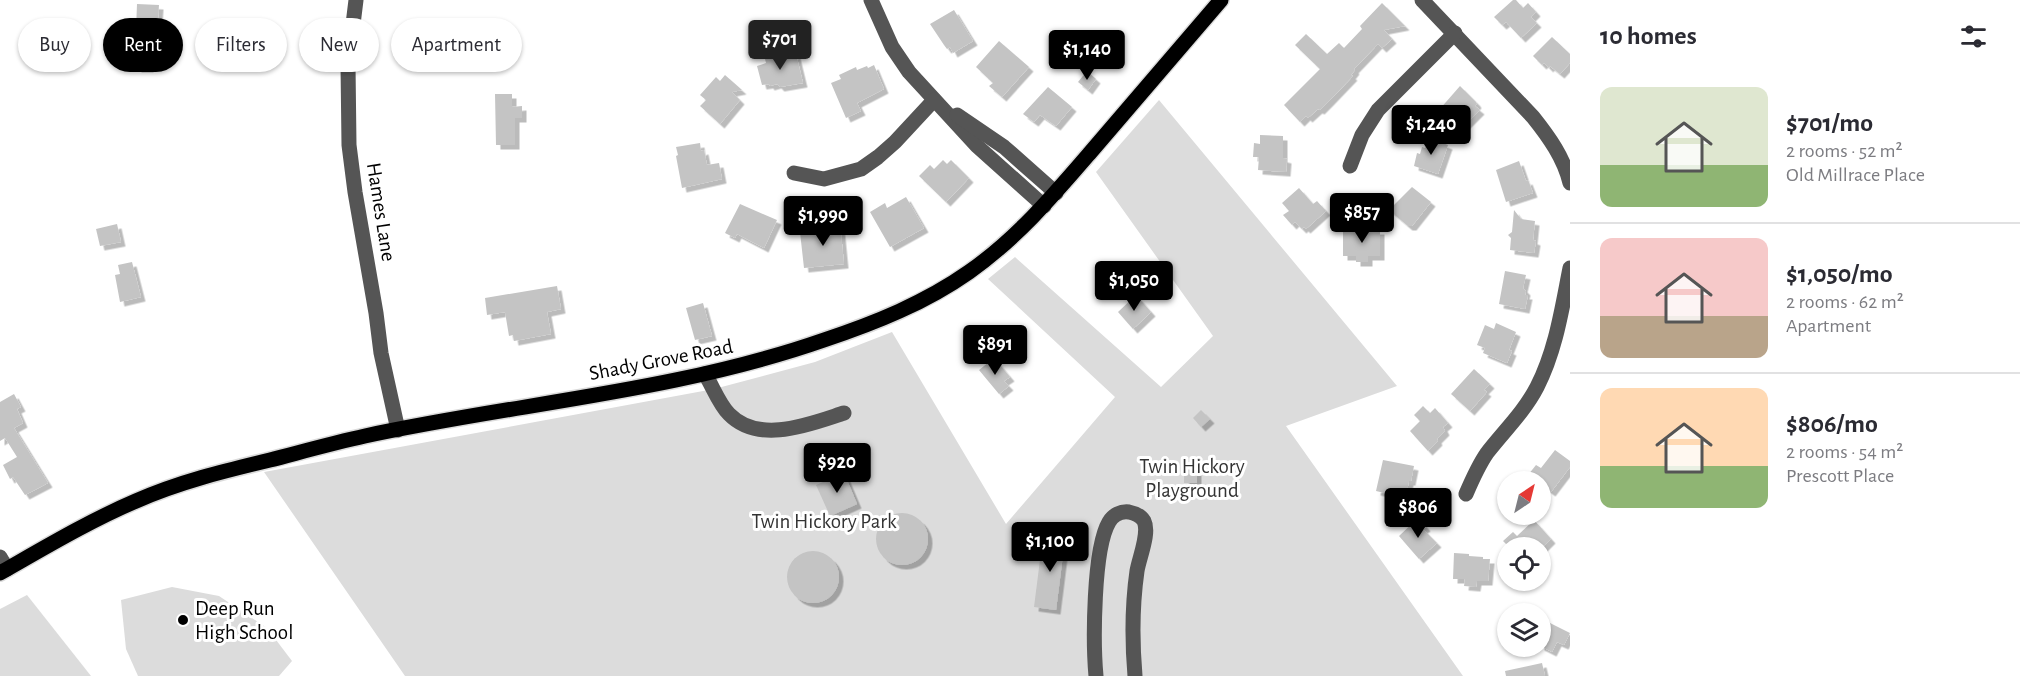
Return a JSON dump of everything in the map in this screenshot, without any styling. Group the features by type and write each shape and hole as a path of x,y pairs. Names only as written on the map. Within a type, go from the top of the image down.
{"main road":[{"name":"Shady Grove Road","path":"2,567 135,501 208,475 364,436 705,374 752,363 869,325 912,306 970,272 1001,247 1044,206 1221,0"}],"street":[{"name":"Hames Lane","path":"356,0 348,65 349,145 381,353 398,430"},
{"path":"871,0 892,47 909,72 977,146 1044,206"},
{"path":"1422,0 1533,117 1549,137 1561,158 1570,183"},
{"path":"1350,166 1362,135 1378,110 1455,33"},
{"path":"794,173 824,179 861,169 895,142 934,100"},
{"path":"934,100 1004,147 1056,193"},
{"path":"1466,494 1478,468 1524,409 1548,364 1570,268"},
{"path":"705,374 729,414 747,426 780,431 796,429 844,413"},
{"path":"1096,676 1095,609 1102,547 1110,520 1116,514 1130,512 1138,515 1146,530 1137,571 1133,611 1135,676"}],"green space":[{"name":"Twin Hickory Park","path":"1159,100 1397,386 1286,426 1463,676 405,676 264,472 714,389 815,362 892,332 1006,524 1115,397 988,279 1015,257 1161,387 1213,336 1096,172"},
{"path":"172,587 219,596 267,628 292,661 279,676 138,676 126,649 121,600"},
{"path":"27,595 91,676 0,676 0,609"}],"building":[{"path":"1513,0 1516,0 1523,8 1528,3 1536,12 1531,17 1537,23 1521,38 1506,22 1502,25 1494,17"},
{"path":"1382,3 1405,26 1384,30 1392,39 1382,48 1378,44 1354,69 1351,75 1353,76 1320,110 1318,109 1308,118 1306,116 1300,122 1284,105 1320,69 1295,45 1306,34 1327,54 1339,43 1344,48 1362,29 1360,26"},
{"path":"137,4 159,5 158,18 136,18"},
{"path":"954,10 973,41 953,53 950,47 947,49 930,24"},
{"path":"1552,37 1570,54 1570,63 1560,74 1544,63 1542,65 1533,56"},
{"path":"999,41 1029,67 1002,97 989,86 993,83 976,67"},
{"path":"775,53 777,59 796,54 803,83 780,87 777,84 762,85 757,66 766,63 764,55"},
{"path":"874,65 884,89 857,103 861,111 846,118 831,83 841,79 839,75 856,67 857,70"},
{"path":"1087,71 1096,79 1088,90 1078,82"},
{"path":"725,75 742,90 732,92 740,100 720,124 700,106 706,100 700,95 716,77 720,81"},
{"path":"1460,86 1476,102 1475,106 1480,110 1465,125 1460,121 1455,126 1439,110"},
{"path":"1048,87 1072,107 1056,126 1040,115 1034,122 1023,114"},
{"path":"495,94 512,94 512,107 522,106 522,118 515,118 515,145 496,145"},
{"path":"1260,135 1283,136 1283,158 1287,159 1286,172 1258,170 1259,157 1253,157 1254,143 1260,144"},
{"path":"1430,138 1448,145 1438,174 1414,166 1417,153 1420,154 1422,147 1425,148"},
{"path":"700,143 707,165 719,163 722,179 682,188 676,147"},
{"path":"943,160 947,164 951,160 969,178 946,202 919,176 930,165 934,169"},
{"path":"1519,161 1533,193 1506,202 1496,170"},
{"path":"1412,187 1431,202 1412,226 1408,226 1389,210"},
{"path":"1299,188 1313,204 1317,201 1326,211 1306,229 1304,227 1302,229 1295,222 1292,225 1283,215 1289,211 1282,203"},
{"path":"906,197 924,228 890,247 870,212 885,203 887,208"},
{"path":"740,204 777,220 764,248 737,234 735,238 725,233"},
{"path":"1514,210 1521,219 1535,221 1534,253 1510,250 1511,238 1508,235 1512,232"},
{"path":"840,223 844,264 804,268 800,232 825,231 824,224"},
{"path":"117,224 121,242 100,246 96,229"},
{"path":"1343,230 1380,230 1380,256 1368,256 1368,262 1356,262 1356,256 1343,256"},
{"path":"132,262 141,297 120,302 115,275 120,274 118,265"},
{"path":"1505,271 1526,275 1523,288 1526,291 1525,295 1528,295 1525,309 1499,304"},
{"path":"557,286 561,309 547,312 551,334 514,341 513,335 509,336 505,312 487,315 485,298"},
{"path":"1136,295 1151,312 1133,329 1118,312"},
{"path":"703,303 712,336 695,340 686,308"},
{"path":"1496,323 1516,332 1507,363 1483,353 1485,348 1477,345 1485,325 1494,329"},
{"path":"994,358 1010,377 1004,381 1009,386 999,394 979,370"},
{"path":"1474,369 1490,384 1484,390 1487,392 1470,411 1451,394"},
{"path":"14,394 21,407 17,409 23,423 14,428 48,483 25,495 13,477 10,479 3,465 17,457 5,438 0,441 0,402"},
{"path":"1423,406 1430,413 1435,408 1448,423 1443,427 1445,431 1437,439 1438,441 1428,451 1410,431 1420,421 1414,415"},
{"path":"1201,410 1210,419 1201,427 1193,418"},
{"path":"1555,450 1570,461 1570,467 1551,492 1551,471 1531,471 1536,465 1541,468"},
{"path":"1383,460 1414,466 1403,500 1376,491"},
{"path":"1184,470 1197,470 1197,483 1184,483"},
{"path":"844,473 857,504 830,516 816,485"},
{"path":"897,513 907,513 921,520 928,539 921,558 907,565 897,565 887,561 880,554 876,544 876,534 880,524 887,517"},
{"path":"1418,518 1426,527 1423,529 1437,543 1419,559 1399,536"},
{"path":"1529,525 1538,525 1549,537 1507,537 1513,532 1517,536"},
{"path":"1043,536 1065,539 1056,610 1034,607"},
{"path":"808,551 818,551 832,558 839,577 832,596 818,603 808,603 798,599 791,592 787,582 787,572 791,562 798,555"},
{"path":"1454,553 1490,559 1488,581 1477,581 1476,587 1464,586 1465,579 1453,579"},
{"path":"1551,624 1570,633 1564,645 1557,642 1552,652"},
{"path":"1542,663 1545,676 1506,676 1505,671"}],"place":[{"name":"Deep Run High School","path":"183,620"}],"park label":[{"name":"Twin Hickory Playground","path":"1192,478"}]}
